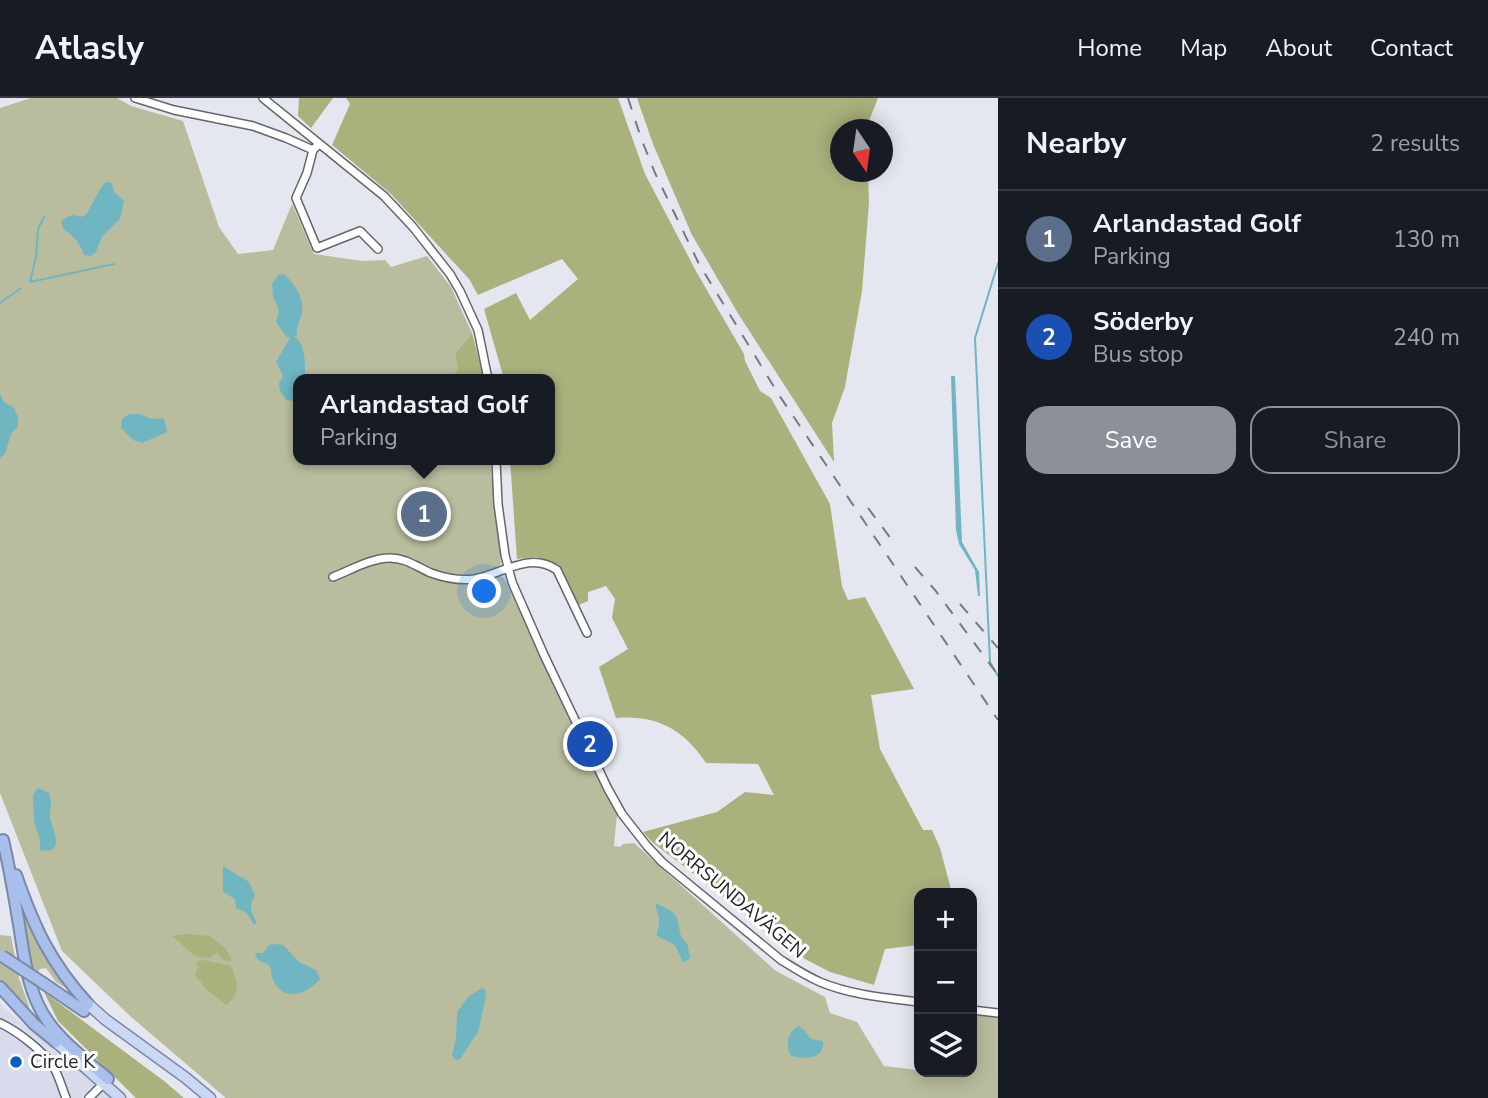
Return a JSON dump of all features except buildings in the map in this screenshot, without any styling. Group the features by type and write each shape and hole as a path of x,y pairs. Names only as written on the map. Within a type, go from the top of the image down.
{"highway":[{"path":"1,836 38,934 86,1007"},
{"path":"1,836 10,870 28,976 35,999 56,1032 106,1081"},
{"path":"0,853 24,985 33,1008 56,1042"},
{"path":"1,955 86,1007"},
{"path":"0,987 34,1024 56,1042"}],"main road":[{"path":"86,1007 186,1078 208,1098"},
{"path":"56,1042 129,1098"},
{"path":"106,1081 120,1098"}],"street":[{"path":"135,98 174,110 253,126 316,147"},
{"path":"263,98 316,147 384,197 413,227 460,291 478,330 487,374"},
{"path":"316,147 296,198 317,248 360,231 378,249"},
{"name":"NORRSUNDAVÄGEN","path":"496,465 498,503 512,582 544,655 622,814 647,846 781,960 800,972 838,988 914,1001"},
{"path":"333,577 360,565 392,558 410,562 451,579 477,578 514,565 533,562 548,564 557,570 587,634"},
{"path":"977,1011 998,1013"},
{"path":"0,1023 33,1046 53,1066 66,1098"},
{"path":"89,1098 106,1081"}],"shaded area":[{"path":"0,1003 11,1014 111,1098 0,1098"}],"green space":[{"path":"31,98 117,98 131,106 183,121 219,227 238,254 273,250 292,204 314,254 362,261 385,260 391,267 427,256 451,287 472,333 455,354 458,370 454,374 293,374 293,465 491,465 501,564 497,567 499,575 504,578 617,814 614,846 634,843 776,971 825,997 830,1013 857,1022 884,1066 914,1069 914,1077 977,1077 977,1014 998,1017 998,1098 226,1098 130,1016 62,951 0,793 0,108"},
{"path":"299,98 333,98 311,128 298,116"},
{"path":"346,98 618,98 645,174 697,273 744,354 760,391 771,398 830,504 842,586 848,600 865,597 914,689 871,695 880,749 923,830 932,830 940,848 951,888 914,888 914,946 885,949 874,985 830,972 805,959 652,842 643,832 717,812 745,792 774,795 758,764 706,763 688,741 668,727 644,719 616,718 599,667 628,649 612,618 615,599 606,586 588,592 588,601 576,606 559,565 536,557 517,559 510,465 555,465 555,374 503,374 484,309 516,293 530,320 578,279 562,259 478,295 469,279 391,194 332,145 350,104"},
{"path":"637,98 878,98 870,119 830,119 830,182 868,182 869,203 862,291 845,387 832,423 834,462 739,315 692,235 653,144"},
{"path":"472,333 483,374 454,374 458,370 455,354"},
{"path":"15,883 72,992 56,982 46,968 37,973 28,966"},
{"path":"0,935 11,936 19,978 32,1015 0,981"},
{"path":"172,936 210,936 226,949 232,960 223,960 218,953 211,958 199,957"},
{"path":"198,961 231,966 237,987 231,1001 226,1005 207,990 195,975 200,966 196,965"},
{"path":"44,992 184,1098 136,1098 58,1021"}],"water":[{"path":"106,182 112,183 114,192 124,201 120,219 102,237 96,252 91,256 84,255 77,241 64,230 61,222 70,216 86,215"},
{"path":"284,274 298,291 302,306 297,335 294,336 303,349 305,374 293,374 293,401 286,400 280,391 279,383 283,376 276,362 290,338 276,322 279,310 273,297 272,284 278,275"},
{"path":"951,376 955,376 962,542 979,572 980,596 975,570 959,544 956,530"},
{"path":"0,394 4,402 14,408 18,426 11,434 5,454 0,458"},
{"path":"129,414 139,414 152,419 164,418 167,432 142,443 133,440 121,428 122,419"},
{"path":"38,788 49,793 51,799 50,816 56,845 49,850 40,850 34,821 33,795"},
{"path":"223,866 249,882 255,895 251,906 257,923 254,925 247,913 236,908 235,899 223,892"},
{"path":"656,903 675,914 680,934 687,943 690,957 688,960 683,962 675,945 657,936 659,919"},
{"path":"269,945 283,945 299,962 316,970 320,979 301,993 288,994 282,991 272,977 270,966 259,961 255,953 263,953"},
{"path":"482,988 486,996 478,1032 460,1059 455,1060 452,1055 456,1039 457,1012 468,997"},
{"path":"799,1026 811,1039 823,1041 821,1052 817,1055 801,1058 790,1055 788,1039 792,1031"}],"waterway":[{"path":"44,217 38,229 36,257 30,282 114,264"},
{"path":"998,263 975,338 990,662 998,676"},
{"path":"0,303 21,288"}],"railway":[{"path":"628,98 655,173 699,264 779,395 998,720"},
{"path":"868,508 895,544"},
{"path":"915,567 998,675"},
{"path":"960,604 998,648"}],"place":[{"name":"Arlandastad Golf","path":"424,514"},
{"name":"Söderby","path":"590,744"},
{"name":"Circle K","path":"16,1062"}]}
